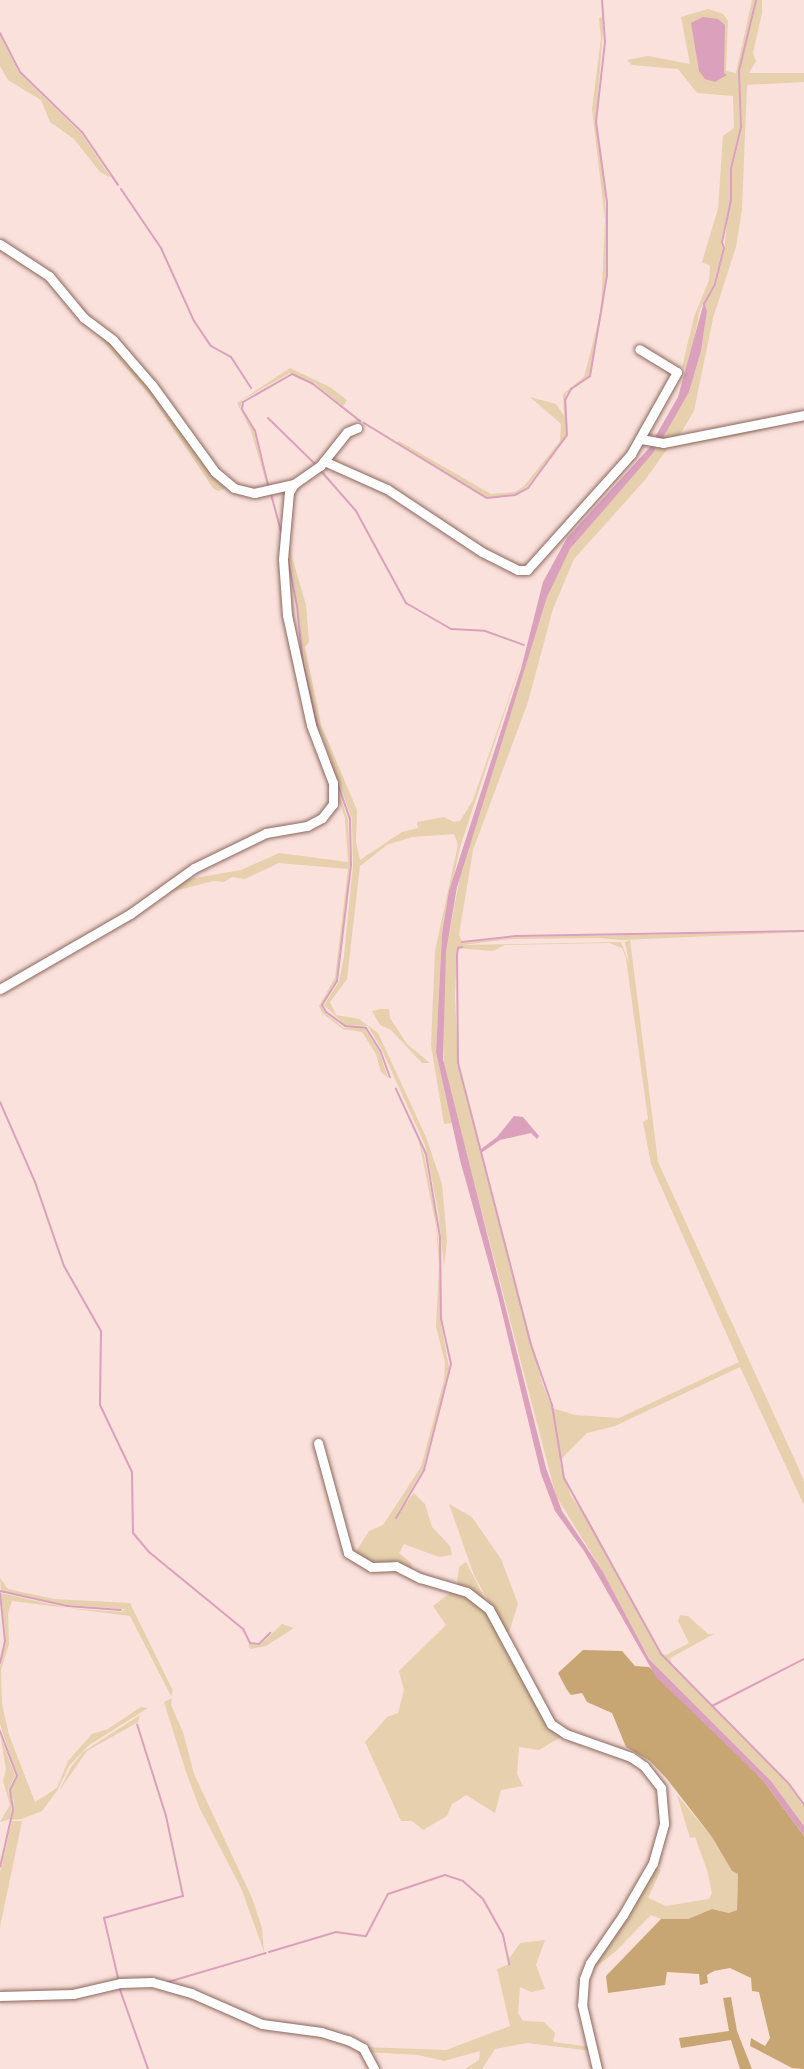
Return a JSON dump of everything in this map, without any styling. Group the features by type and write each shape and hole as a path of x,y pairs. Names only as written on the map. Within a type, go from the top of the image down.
{"street":[{"path":"0,244 49,276 84,318 113,340 225,482 254,493 294,484"},
{"path":"324,461 387,489 482,552 523,571 532,566 611,478 641,439 677,372 639,349"},
{"path":"641,439 663,443 804,415"},
{"path":"0,989 130,914 194,868 266,833 307,826 322,818 333,804 333,783 311,725 287,615 283,559 289,492 294,484 324,461 347,432 357,428"},
{"path":"318,1443 348,1553 371,1567 396,1566 420,1578 467,1592 489,1609 551,1724 566,1734 631,1757 644,1766 661,1788 664,1824 653,1863 590,1963 584,1979 582,2005 597,2069"},
{"path":"0,1996 73,1994 120,1983 152,1982 191,1993 262,2024 321,2032 348,2040 363,2048 374,2069"}],"shaded area":[{"path":"752,0 755,0 739,71 740,127 731,169 730,200 721,242 723,248 714,284 700,309 688,370 682,367 694,317 709,280 710,266 702,262 718,209 723,136 734,128 733,96 697,93 678,69 632,65 627,60 648,56 690,64 681,17 708,9 723,14 728,21 726,71 736,73"},
{"path":"756,0 762,0 762,13 753,53 756,61 749,73 804,73 804,82 747,85 742,209 736,247 713,318 694,411 679,436 804,412 661,440 689,392 701,351 707,311 704,303 716,284 724,252 732,170 742,127 740,71"},
{"path":"604,17 596,122 604,177 608,253 603,308 592,365 589,376 566,394 567,435 527,487 515,494 487,498 397,443 399,441 491,494 515,492 524,486 560,441 561,424 530,397 556,404 564,416 563,394 584,377 601,311 605,220 592,109 601,38 599,18"},
{"path":"703,17 718,19 725,25 724,73 727,75 715,82 705,79 699,71 691,23"},
{"path":"0,35 19,73 81,133 111,178 100,172 74,139 50,122 41,100 8,80 0,66"},
{"path":"704,302 707,311 701,351 689,392 661,441 654,439 678,397"},
{"path":"94,331 112,341 230,487 218,491 213,488 153,399"},
{"path":"290,368 330,387 347,400 343,406 314,383 290,373 242,400 240,409 237,403"},
{"path":"240,409 254,431 268,489 251,431"},
{"path":"804,416 804,420 668,448 645,480 574,559 553,609 528,702 473,850 459,935 463,943 517,937 804,932 621,940 511,939 462,945 621,942 629,963 625,942 630,940 658,1162 799,1469 804,1482 804,1505 740,1367 615,1426 587,1433 560,1461 561,1468 571,1496 587,1517 660,1654 666,1655 689,1643 678,1621 680,1615 688,1616 708,1634 714,1634 670,1658 672,1664 664,1657 789,1785 804,1806 804,1826 771,1781 649,1659 603,1572 556,1496 444,1067 446,952 461,870 547,597 563,558 656,447","holes":["609,943 622,948 626,958 648,1119 643,1122 651,1164 739,1362 619,1418 575,1415 552,1408 542,1382 458,1063 455,997 457,948 493,951 505,945"]},
{"path":"651,446 656,447 653,453 570,549 547,597 457,887 446,952 443,1059 546,1468 562,1511 603,1572 649,1659 771,1781 804,1826 804,1836 762,1779 656,1677 584,1551 555,1511 541,1474 498,1296 460,1160 436,1052 442,934 449,891 521,669 543,582 567,538"},
{"path":"288,543 306,605 309,642 305,647 321,725 357,810 356,842 360,860 402,832 418,828 417,822 444,817 454,822 460,821 473,800 526,648 460,847 442,934 436,1052 453,1123 444,1124 431,1045 435,951 458,845 454,834 412,837 387,845 360,866 347,979 330,1002 336,1015 359,1019 378,1033 426,1137 442,1184 447,1240 444,1266 438,1210 425,1145 382,1050 368,1026 345,1025 324,1005 339,982 344,956 353,865 352,819 317,722 305,663"},
{"path":"299,646 314,723 348,819 350,865 341,955 336,981 321,1005 325,1013 344,1028 360,1026 365,1029 379,1051 388,1078 381,1072 376,1054 362,1032 343,1029 322,1013 319,1006 335,978 348,869 279,863 245,879 232,877 224,882 213,881 159,895 178,881 241,870 279,853 348,862 345,818 315,731 295,647"},
{"path":"389,1009 390,1018 407,1044 430,1063 422,1063 391,1030 380,1025 372,1011"},
{"path":"514,1116 523,1117 539,1136 537,1139 531,1133 500,1140 481,1153 480,1150 497,1137"},
{"path":"418,1136 435,1211 441,1266 440,1319 450,1372 423,1469 395,1517 414,1493 425,1504 432,1527 450,1546 452,1555 439,1557 404,1544 399,1553 411,1563 413,1571 395,1561 373,1565 354,1555 369,1531 383,1525 421,1467 444,1380 445,1362 436,1327 439,1265 436,1226"},
{"path":"449,1504 472,1517 501,1559 518,1604 509,1632 505,1633 474,1575"},
{"path":"466,1562 486,1604 457,1586 459,1567"},
{"path":"0,1578 8,1589 54,1599 130,1603 173,1691 171,1696 130,1616 67,1608 122,1612 125,1609 67,1605 1,1591"},
{"path":"455,1589 485,1607 538,1704 566,1734 539,1750 519,1747 517,1774 523,1786 501,1790 495,1813 466,1795 452,1804 447,1816 423,1830 412,1821 401,1821 365,1742 387,1717 398,1713 404,1690 399,1671 446,1625 433,1606"},
{"path":"1,1593 67,1608 12,1601 8,1614 9,1644 1,1670 2,1704 9,1735 35,1802 57,1788 68,1761 92,1734 108,1729 141,1707 148,1708 89,1745 69,1766 57,1791 42,1811 12,1820 14,1801 10,1791 17,1776 0,1724 0,1665 6,1641"},
{"path":"282,1624 294,1628 266,1646 250,1649 248,1644 260,1645"},
{"path":"583,1650 622,1651 635,1666 649,1667 762,1779 804,1836 804,2069 792,2068 750,2046 751,2038 765,2046 770,2038 759,1992 752,1991 751,1978 730,1968 714,1971 707,1975 708,1983 700,1985 699,1974 667,1972 665,1985 608,1993 606,1976 661,1919 688,1919 712,1909 729,1913 737,1910 738,1874 732,1871 712,1837 667,1779 650,1761 626,1747 612,1713 587,1702 582,1693 571,1695 567,1690 558,1673"},
{"path":"172,1698 171,1705 183,1732 194,1774 252,1898 262,1928 264,1952 242,1890 199,1807 185,1769 164,1702"},
{"path":"140,1715 138,1722 87,1751 59,1791 83,1752"},
{"path":"0,1734 15,1776 8,1790 12,1802 10,1819 0,1822 10,1805 3,1781 6,1769"},
{"path":"677,1795 712,1837 732,1871 738,1874 737,1910 729,1913 712,1909 688,1919 661,1919 651,1915 615,1952 586,1974 636,1901 654,1867 661,1870 648,1898 666,1906 709,1899 712,1893 707,1870 695,1837 690,1838"},
{"path":"12,1821 22,1821 0,1927 0,1872"},
{"path":"545,1940 536,1965 545,1989 531,1992 520,1987 518,2013 523,2021 544,2022 555,2033 553,2042 591,2047 592,2051 527,2043 495,2049 482,2069 465,2069 479,2060 480,2051 444,2061 418,2055 367,2052 364,2047 446,2050 510,2026 497,1969 509,1964 508,1960 520,1943"},
{"path":"731,1997 737,2031 752,2069 740,2069 731,2040 681,2048 679,2038 729,2031 723,1998"}],"waterway":[{"path":"364,423 487,498 515,495 528,488 567,435 565,400 571,389 590,376 607,275 607,202 596,122 605,42 602,0"},
{"path":"704,304 715,284 724,248 722,242 731,200 731,169 741,127 739,71 756,0"},
{"path":"0,33 20,72 82,132 118,185"},
{"path":"121,189 161,248 194,321 211,346 231,357 251,388"},
{"path":"268,485 255,431 242,409 243,402 292,374 313,384 360,421"},
{"path":"268,418 316,465"},
{"path":"321,471 356,511 406,603 451,629 485,631 524,645"},
{"path":"271,494 281,532"},
{"path":"288,559 303,663 319,733"},
{"path":"330,762 350,819 351,865 337,981 322,1005 326,1012 345,1026 366,1028 380,1050 390,1077"},
{"path":"462,942 516,936 804,931"},
{"path":"462,947 458,948 457,954 458,1063 530,1342 552,1405 564,1478 661,1654 789,1784 804,1805"},
{"path":"396,1089 426,1154 440,1237 441,1319 451,1364 424,1470 396,1518"},
{"path":"0,1102 35,1182 64,1266 101,1331 100,1405 132,1472 133,1533 149,1552 243,1629 250,1643 259,1644 270,1633"},
{"path":"0,1591 67,1606 121,1610"},
{"path":"0,1593 5,1641 0,1663"},
{"path":"712,1706 804,1659"},
{"path":"118,1978 104,1918 183,1896 166,1816 137,1724"},
{"path":"0,1731 17,1776 10,1790 13,1810 0,1867"},
{"path":"269,1952 336,1932 366,1936 388,1894 445,1875 463,1881 483,1899 503,1935 509,1964"},
{"path":"168,1982 266,1953"},
{"path":"119,1987 148,2069"}]}
